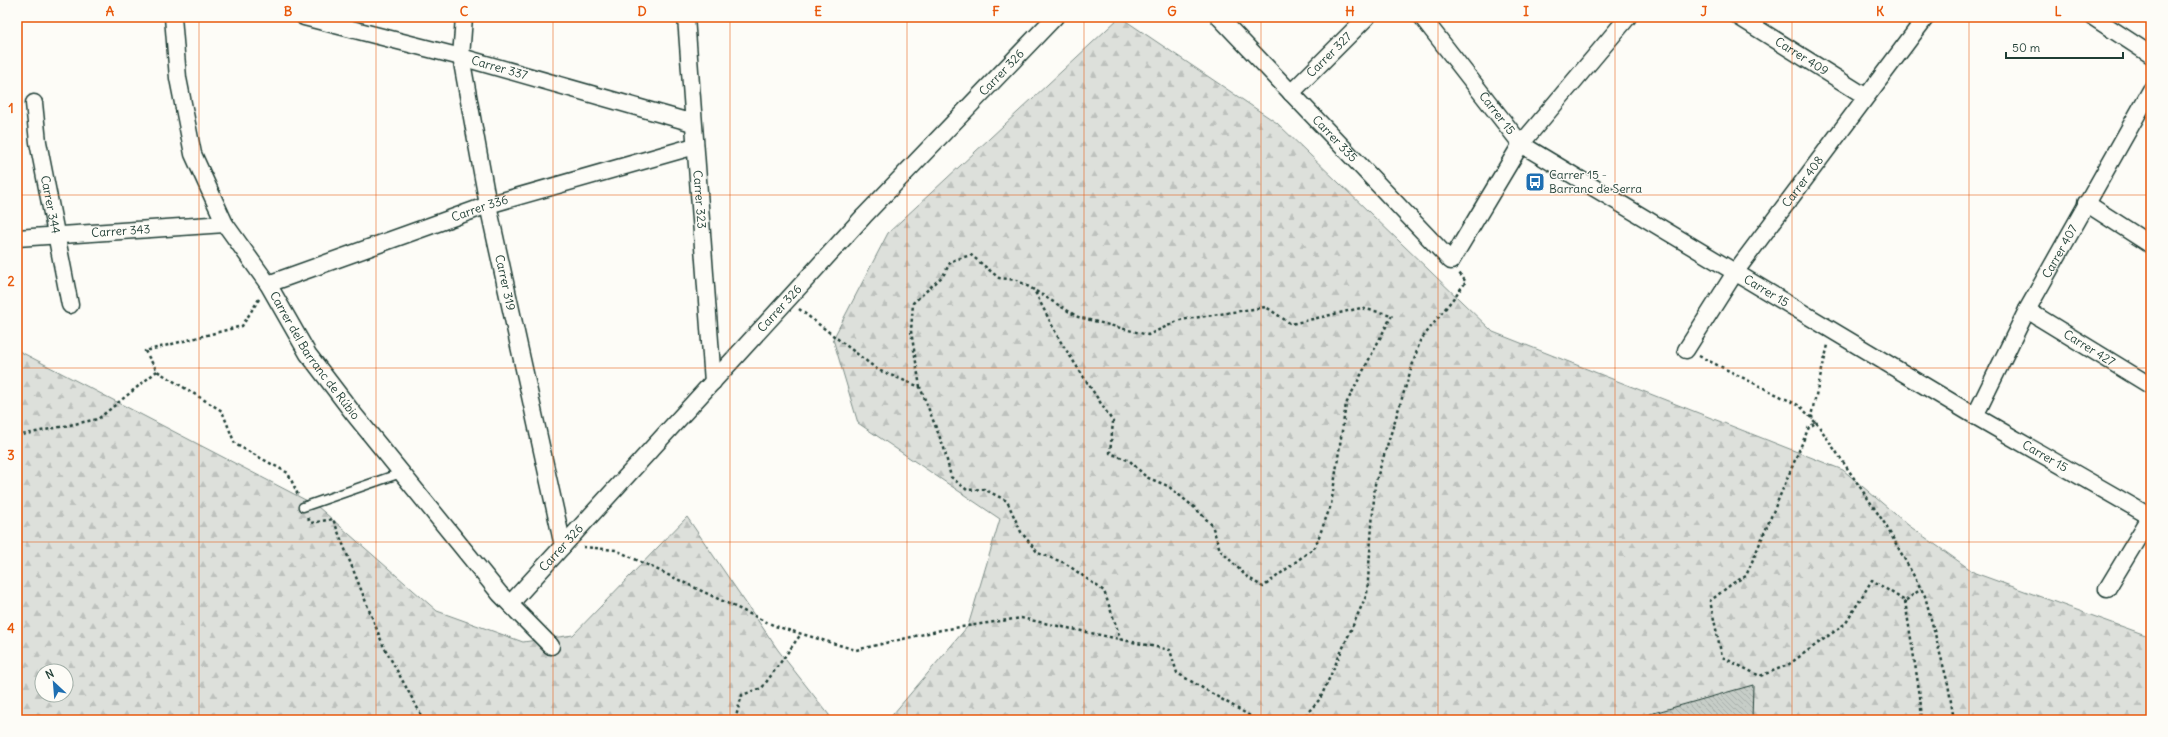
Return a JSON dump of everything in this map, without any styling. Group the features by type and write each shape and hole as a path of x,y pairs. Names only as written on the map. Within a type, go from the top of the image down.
{"street":[{"name":"Carrer del Barranc de Rúbio","path":"173,17 178,78 193,154 225,224 268,284 308,354 401,473 510,604 551,646"},
{"name":"Carrer 337","path":"304,17 348,22 460,57 693,123"},
{"name":"Carrer 319","path":"464,17 460,57 488,205 563,546"},
{"name":"Carrer 323","path":"684,17 713,382"},
{"name":"Carrer 326","path":"510,604 864,216 1055,17"},
{"name":"Carrer 335","path":"1219,17 1451,261"},
{"name":"Carrer 327","path":"1291,93 1367,17"},
{"name":"Carrer 15","path":"1422,17 1521,144 1736,271 1975,416 2151,516"},
{"name":"Carrer 409","path":"1739,17 1865,96"},
{"name":"Carrer 408","path":"1686,350 1736,271 1865,96 1926,17"},
{"path":"2093,17 2151,55"},
{"path":"1451,261 1521,144 1624,19"},
{"name":"Carrer 407","path":"1975,416 2027,310 2151,90"},
{"name":"Carrer 344","path":"34,103 38,142 70,305"},
{"name":"Carrer 336","path":"268,284 488,205 695,146"},
{"path":"2086,203 2151,245"},
{"name":"Carrer 343","path":"17,238 225,224"},
{"name":"Carrer 427","path":"2027,310 2151,386"},
{"path":"2107,589 2151,516"}],"lane":[{"path":"303,507 401,473"}],"path":[{"path":"1034,290 1059,339 1113,422 1110,453 1130,461 1146,477 1168,486 1195,508 1212,525 1220,550 1246,576 1262,587 1315,547 1331,505 1346,404 1392,315 1361,308 1290,324 1266,307 1180,320 1148,335 1078,317 1034,290 1016,280 999,278 971,254 951,262 943,276 913,303 911,331 920,387 944,448 951,478 966,490 984,489 1007,500 1021,532 1038,553 1065,563 1104,591 1121,640"},
{"path":"1301,720 1320,699 1367,594 1375,484 1394,422 1420,341 1466,282 1451,261"},
{"path":"268,284 242,326 145,351 156,371 222,411 236,444 288,474 310,523 333,519 383,645 424,720"},
{"path":"787,300 878,370 920,387"},
{"path":"1832,329 1811,416 1885,524 1921,589 1929,611 1948,684 1954,720"},
{"path":"1686,350 1800,406 1816,423"},
{"path":"17,436 98,419 156,371"},
{"path":"1816,423 1809,427 1746,576 1710,601 1722,657 1760,676 1788,665 1846,623 1872,580 1905,601 1920,696 1922,720"},
{"path":"563,546 616,550 775,626 856,650 941,630 1021,618 1170,650 1177,673 1257,720"},
{"path":"1905,601 1921,589"},
{"path":"735,720 742,695 762,688 801,634"}],"green space":[{"path":"1120,17 1277,123 1493,332 1843,470 1908,525 1975,573 2151,637 2151,720 888,720 968,626 1000,519 858,423 833,339 888,233"},
{"path":"17,350 317,506 437,611 523,642 573,635 687,517 778,650 833,720 17,720"}],"building":[{"path":"1753,685 1752,720 1643,720 1643,716"}],"place":[{"name":"Carrer 15 - Barranc de Serra","path":"1535,182"}]}
